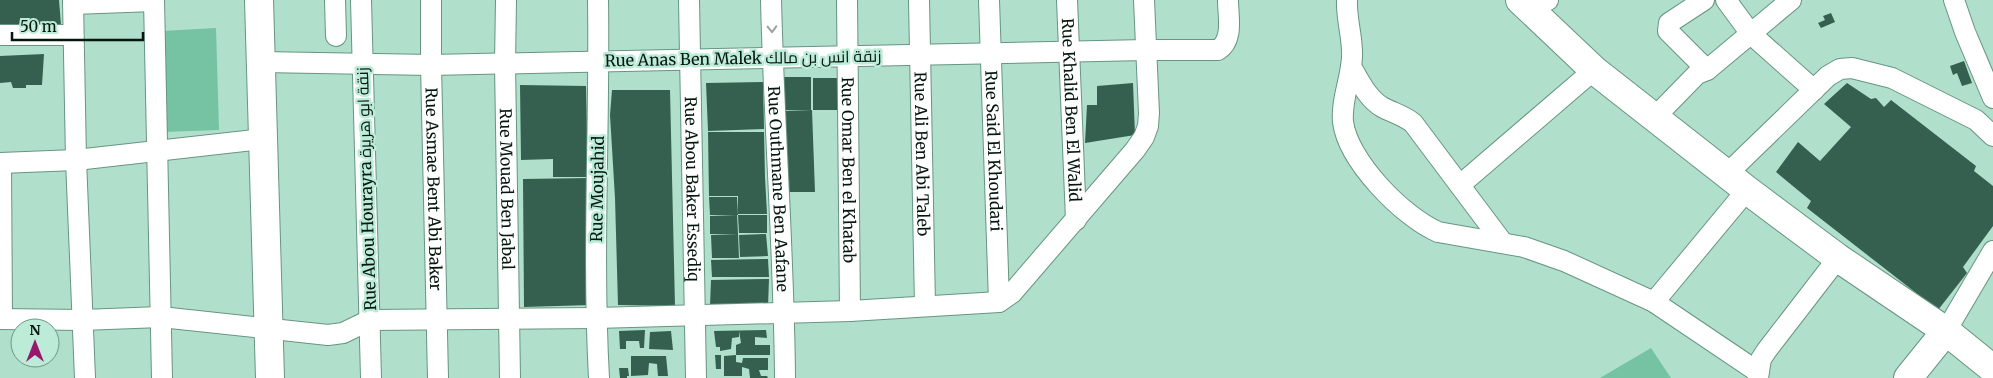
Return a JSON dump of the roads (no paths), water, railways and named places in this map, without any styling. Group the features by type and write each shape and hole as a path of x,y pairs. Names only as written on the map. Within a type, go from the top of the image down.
{"street":[{"path":"85,378 72,35 73,2 154,0 162,378"},
{"path":"259,0 270,378"},
{"path":"335,0 336,36"},
{"name":"Rue Abou Hourayra زنقة ابو هريرة","path":"361,0 372,378"},
{"name":"Rue Asmae Bent Abi Baker","path":"431,0 438,378"},
{"name":"Rue Mouad Ben Jabal","path":"506,0 505,64 510,378"},
{"name":"Rue Moujahid","path":"598,0 596,318 599,378"},
{"name":"Rue Abou Baker Essediq","path":"689,0 693,315 696,378"},
{"name":"Rue Outhmane Ben Aafane","path":"771,0 772,58 785,311 785,378"},
{"name":"Rue Omar Ben el Khatab","path":"846,0 850,311"},
{"name":"Rue Ali Ben Abi Taleb","path":"919,0 925,306"},
{"name":"Rue Said El Khoudari","path":"989,0 999,302"},
{"name":"Rue Khalid Ben El Walid","path":"1067,0 1076,220"},
{"path":"263,139 76,160 0,163 1,319 82,320 161,317 328,335 343,333 370,320 596,318 785,311 850,311 999,302 1012,293 1076,220 1144,137 1148,126 1149,113 1144,0"},
{"name":"Rue Anas Ben Malek زنقة انس بن مالك","path":"261,62 431,65 1069,51 1218,50 1228,40 1228,0"},
{"path":"1347,0 1352,44 1351,67 1344,97 1343,122 1350,146 1363,167 1408,214 1425,226 1452,235 1524,247 1558,258 1654,302 1758,375 1762,359 1767,350 1838,258"},
{"path":"1704,0 1669,23 1668,31 1706,70"},
{"path":"1726,0 1751,34 1814,90"},
{"path":"1655,117 1697,74 1706,70 1791,0"},
{"path":"1954,0 1965,32 1993,98"},
{"path":"1533,3 1594,70 1838,258 1946,331 1993,369"},
{"path":"0,36 72,35"},
{"path":"1351,67 1366,93 1374,101 1388,110 1406,117 1413,123 1504,243"},
{"path":"1654,302 1737,182 1814,90 1828,76 1840,69 1852,68 1892,78 1984,116 1993,136"},
{"path":"1460,185 1594,70"},
{"path":"1908,378 1946,331 1993,251"}]}
